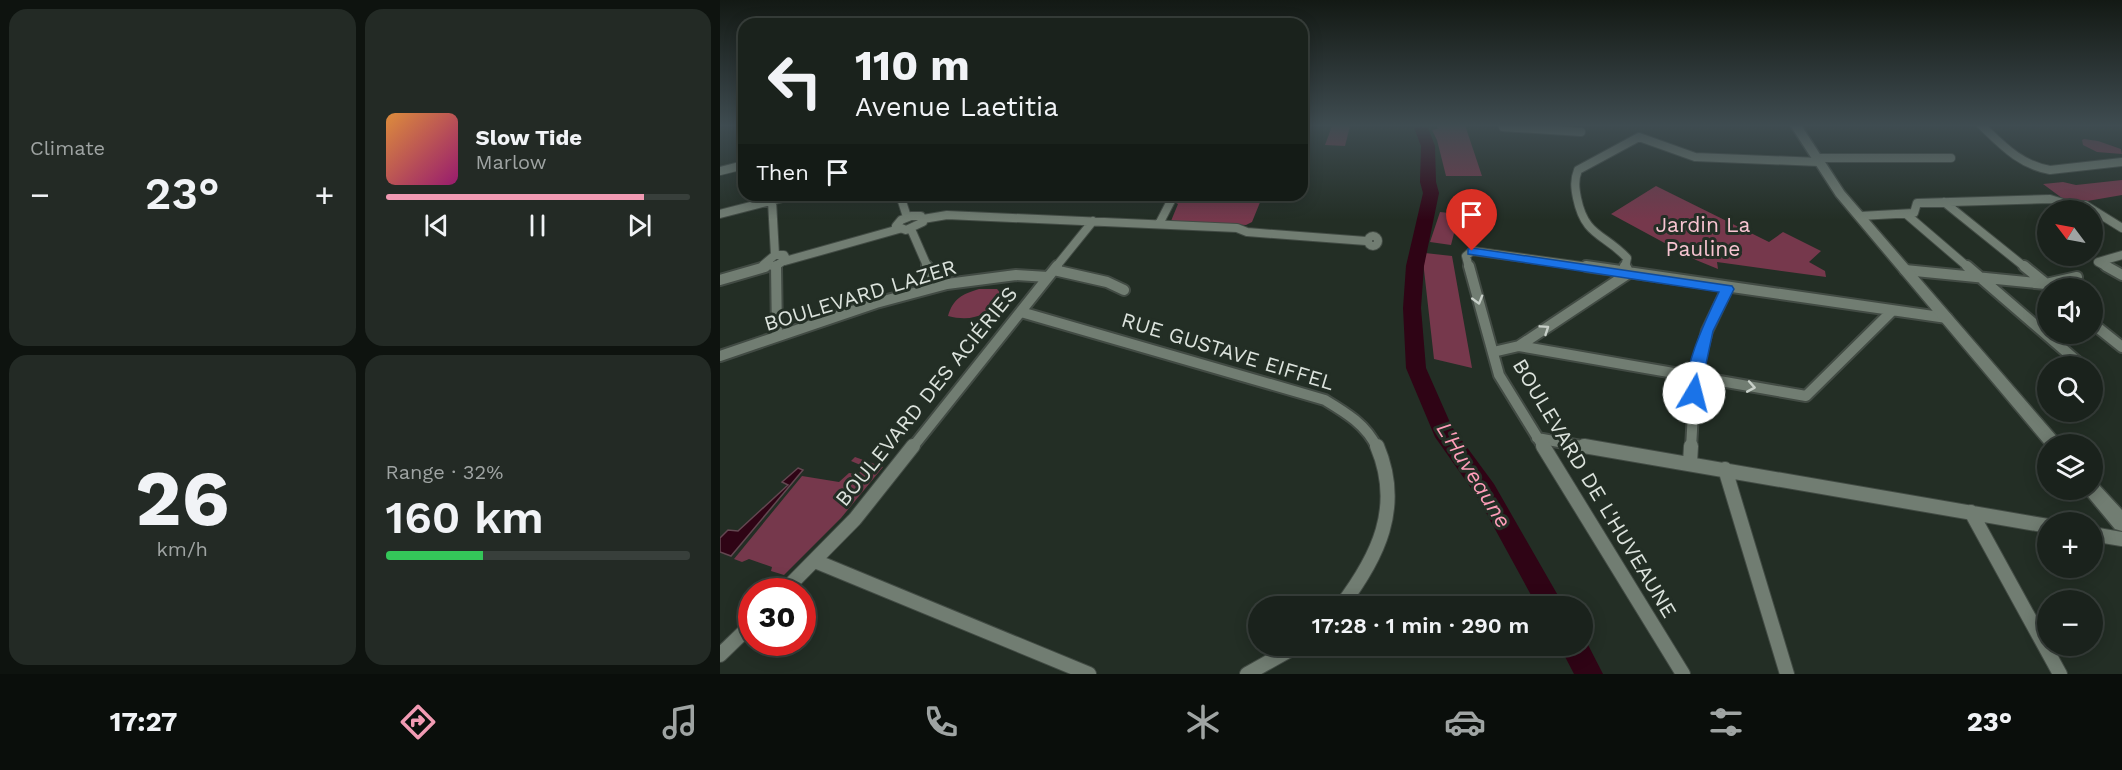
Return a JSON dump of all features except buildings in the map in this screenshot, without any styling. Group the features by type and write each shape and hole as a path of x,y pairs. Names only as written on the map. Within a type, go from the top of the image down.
{"main road":[{"path":"1816,156 1840,193 2046,434"},
{"path":"2102,500 2122,523"}],"street":[{"path":"1603,156 1578,170 1575,182 1581,220 1593,233 1620,248 1627,258 1625,267 1629,273"},
{"path":"1693,156 1818,160 1951,158"},
{"path":"2016,156 2027,166 2050,170 2122,162"},
{"path":"720,171 738,166"},
{"path":"1860,216 1914,213 1917,203 2050,199 2073,206 2085,205 2122,228"},
{"path":"720,214 772,201 777,335"},
{"path":"902,201 907,217"},
{"path":"1159,224 1171,201"},
{"path":"1944,202 2038,278"},
{"path":"1906,214 2071,356"},
{"path":"898,226 907,217 917,216 923,219 947,215 1237,228 1247,232 1366,241"},
{"path":"720,280 775,261 898,226 911,229 920,225 923,219"},
{"name":"BOULEVARD DES ACIÉRIES","path":"797,578 855,519 1093,221"},
{"path":"911,229 936,286"},
{"name":"BOULEVARD DE L'HUVEAUNE","path":"1629,273 1472,251 1466,256 1498,375 1683,674"},
{"path":"2122,255 2098,262 2122,275"},
{"path":"720,273 775,261"},
{"path":"1905,270 2037,285"},
{"path":"1493,352 1519,346 1629,273 1727,289 1947,318"},
{"name":"BOULEVARD LAZER","path":"720,356 763,343 777,335 936,286 1020,274 1051,274 1107,282 1124,290"},
{"path":"1690,463 1695,377 1707,331 1727,289"},
{"path":"1519,346 1806,396 1892,311"},
{"name":"RUE GUSTAVE EIFFEL","path":"1021,312 1325,400 1360,421 1378,444 1387,469 1388,507 1377,548 1364,574 1348,596"},
{"path":"2103,332 2122,347"},
{"path":"1537,438 2037,524"},
{"path":"1725,469 1787,674"},
{"path":"1971,512 2060,674"},
{"path":"2103,536 2122,540"},
{"path":"815,561 1089,674"},
{"path":"720,655 738,638"},
{"path":"1247,674 1279,656"}],"green space":[{"path":"1441,156 1475,156 1482,176 1446,176"},
{"path":"2122,180 2122,195 2093,200 2065,200 2043,184 2063,182 2076,185"},
{"name":"Jardin La Pauline","path":"1656,186 1769,242 1783,232 1821,251 1809,262 1825,271 1826,277 1717,262 1718,269 1696,260 1611,214"},
{"path":"1178,201 1261,201 1252,222 1246,225 1171,221 1178,204 1176,203"},
{"path":"1440,212 1459,214 1451,245 1430,242"},
{"path":"1425,253 1452,256 1472,368 1434,359 1423,261"},
{"path":"979,289 997,289 1003,296 986,313 979,316 956,318 948,316 959,298"},
{"path":"855,457 883,467 841,518 784,575 771,571 772,567 749,559 742,562 734,559 802,476 839,482 849,473 858,474 862,470 867,472 870,469 851,461"}],"shaded area":[{"path":"798,468 803,470 731,556 720,552 720,538 728,530 738,531 788,485 782,482"}],"waterway":[{"name":"L'Huveaune","path":"1428,156 1428,182 1431,193 1415,266 1412,308 1416,368 1443,431 1486,491 1545,596"},
{"name":"L'Huveaune","path":"1579,656 1589,674"}],"route":[{"path":"1472,251 1727,289 1707,331 1695,377 1694,393"}]}
